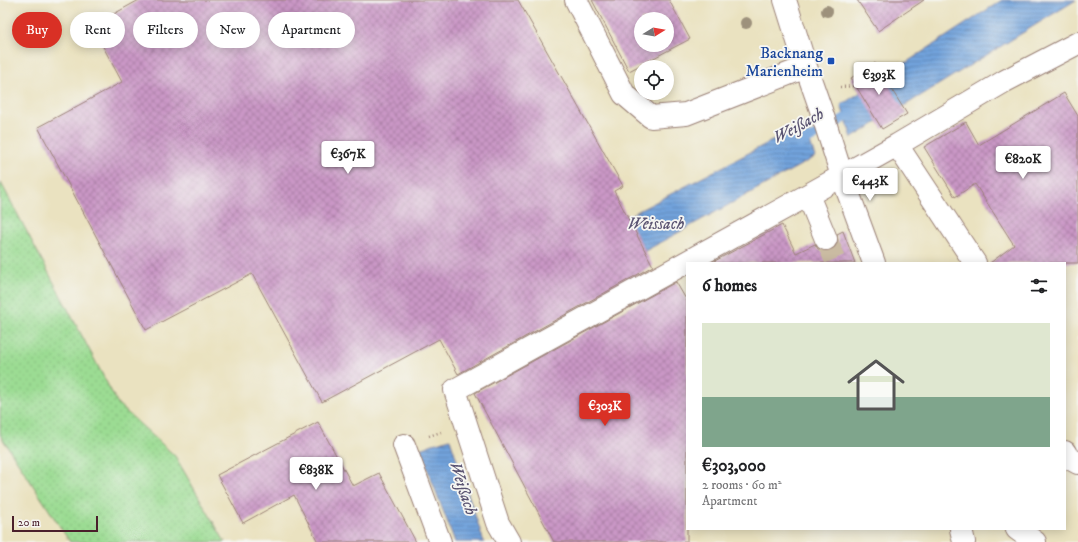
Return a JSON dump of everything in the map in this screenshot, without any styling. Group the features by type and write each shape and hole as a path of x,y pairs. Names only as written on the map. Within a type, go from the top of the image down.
{"street":[{"path":"576,0 624,94 651,117 686,114 806,67"},
{"path":"785,0 842,176 874,262"},
{"path":"687,262 897,145 1005,81 1078,43"},
{"path":"897,145 974,262"},
{"path":"808,195 826,239"},
{"path":"509,542 498,523 455,390 686,262"},
{"path":"404,445 440,542"},
{"path":"1066,454 1067,457 1078,463"},
{"path":"961,530 964,542"},
{"path":"1018,530 1035,542"}],"green space":[{"path":"0,181 118,404 175,456 225,542 70,542 0,435"}],"water":[{"path":"1002,0 1076,0 852,138 841,105"},
{"name":"Weissach","path":"804,124 815,157 645,251 627,217"},
{"name":"Weissach","path":"450,439 484,542 455,542 420,449"}],"building":[{"path":"139,0 518,0 623,186 614,191 653,266 458,374 439,339 322,402 252,274 146,330 38,127 122,82 104,48 125,48 125,12 117,12"},
{"path":"592,0 669,0 690,39 674,47 674,12 634,12 634,52 665,52 650,60 634,60 634,68 629,71"},
{"path":"857,0 924,0 878,31"},
{"path":"875,63 907,114 882,129 851,78"},
{"path":"1064,93 1078,116 1078,263 991,262 1014,245 975,184 955,197 924,147 966,122 979,145"},
{"path":"782,225 796,253 815,244 818,249 824,251 831,250 836,247 838,241 837,234 843,231 855,262 713,262"},
{"path":"676,282 686,299 687,542 554,542 475,393"},
{"path":"318,422 353,486 379,473 416,542 318,542 294,495 243,523 217,475"}],"waterway":[{"name":"Weißach","path":"799,145 855,112"}],"tunnel":[{"path":"826,239 837,262"}],"place":[{"name":"Backnang Marienheim","path":"831,61"}]}
